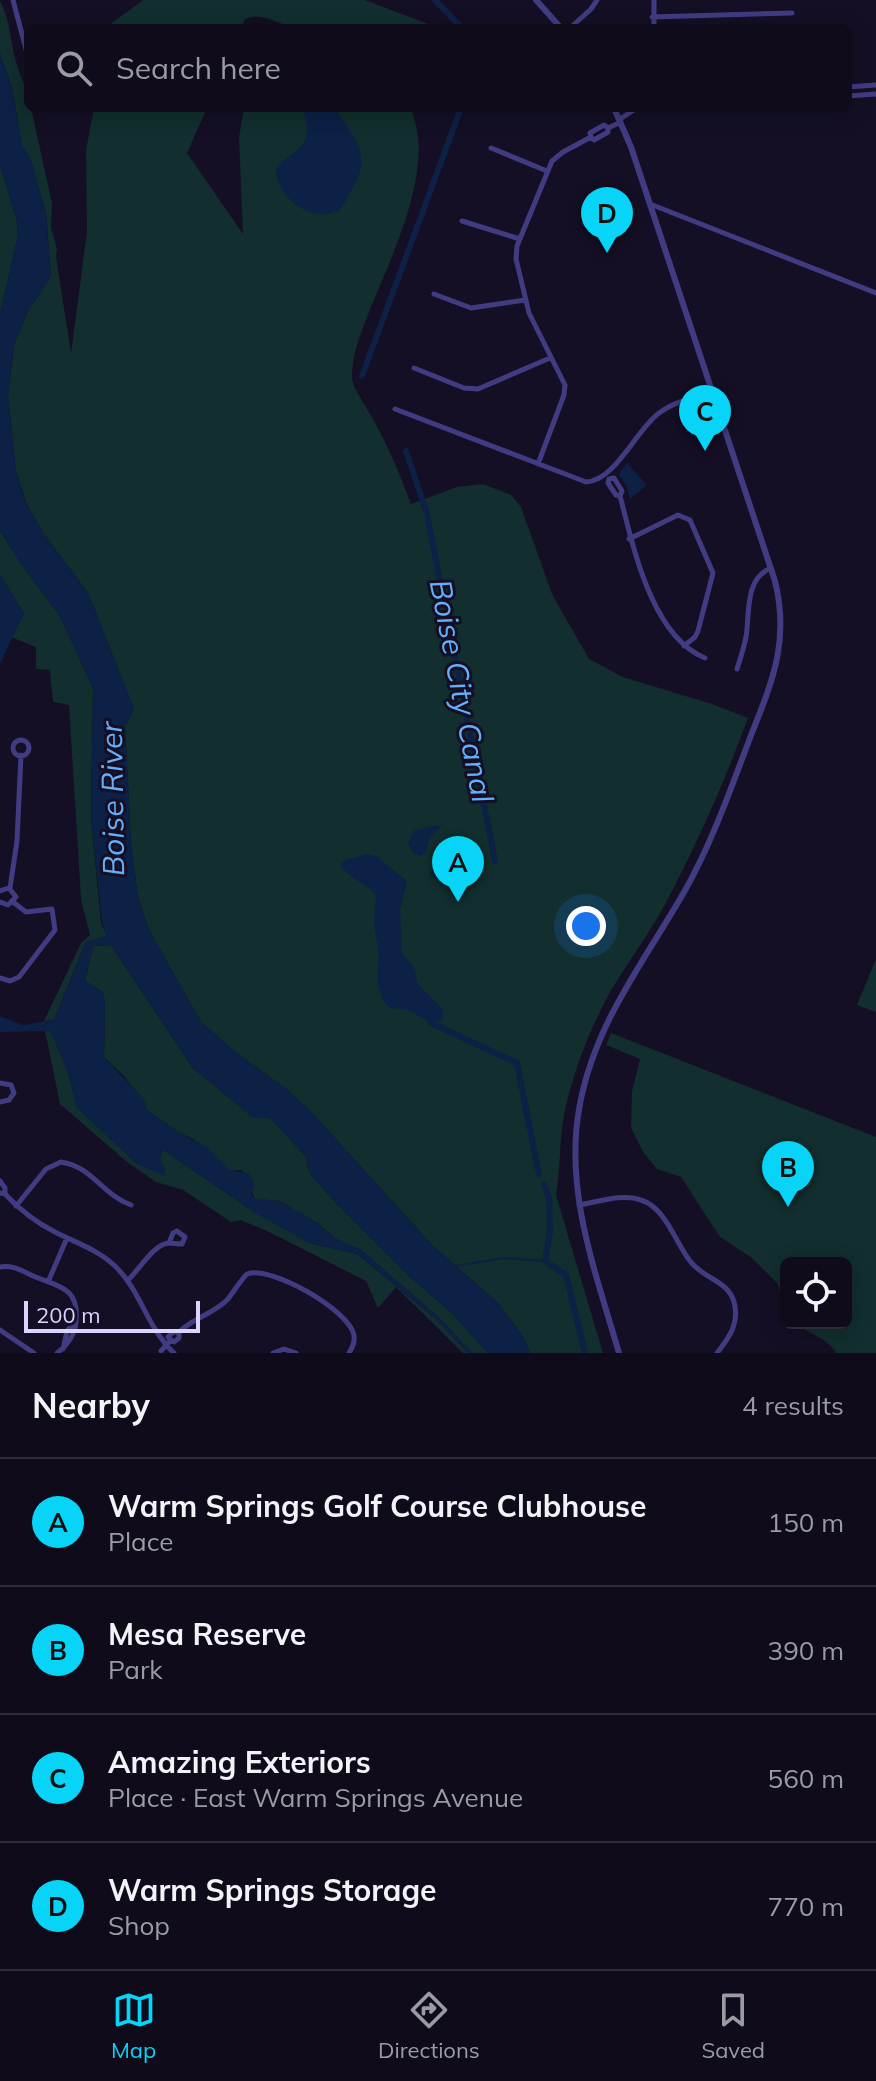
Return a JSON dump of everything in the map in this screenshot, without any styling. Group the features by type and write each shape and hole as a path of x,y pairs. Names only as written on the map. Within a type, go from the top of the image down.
{"street":[{"path":"13,0 24,42"},
{"path":"536,0 557,24"},
{"path":"574,24 597,0"},
{"path":"653,24 654,0"},
{"path":"652,17 792,13"},
{"path":"852,87 876,85"},
{"path":"852,96 876,94"},
{"path":"616,112 771,568 781,607 782,637 775,672 703,855 683,894 618,1000 594,1051 579,1106 576,1131 579,1205 619,1353"},
{"path":"538,464 565,390 525,300 516,259 520,239 547,171 557,156 591,137 590,133 604,125 608,128 632,112"},
{"path":"491,148 547,171"},
{"path":"649,204 876,293"},
{"path":"462,221 520,239"},
{"path":"434,294 471,308 525,300"},
{"path":"414,368 464,388 478,389 550,358"},
{"path":"395,409 586,482 593,482 607,476 648,423 662,411 681,401 712,392"},
{"path":"607,476 614,478 622,491 620,496 629,539 647,586 684,646 705,658"},
{"path":"629,539 678,515 690,520 696,531 711,566 713,579 698,631 684,646"},
{"path":"737,669 746,639 746,612 756,581 759,574 771,568"},
{"path":"13,902 15,894 10,888 17,841 21,755"},
{"path":"0,891 10,888"},
{"path":"0,914 2,904 13,902 26,912 52,909 56,927 19,977 10,981 0,978"},
{"path":"0,1083 11,1085 14,1093 9,1100 0,1102"},
{"path":"16,1206 46,1169 61,1162 84,1170 114,1198 131,1205"},
{"path":"0,1181 5,1188 2,1194 40,1225 100,1253 128,1280 163,1348 174,1353"},
{"path":"579,1205 626,1197 638,1198 658,1211 689,1261 719,1281 734,1300 735,1324 717,1353"},
{"path":"48,1282 67,1238"},
{"path":"128,1280 156,1248 169,1243"},
{"path":"0,1267 14,1267 65,1289 75,1301 76,1321 60,1351"},
{"path":"163,1348 179,1338 179,1332 191,1321 202,1318 227,1300 247,1274 265,1273 313,1296 339,1315 355,1338 349,1353"},
{"path":"0,1330 34,1353"},
{"path":"273,1353 284,1349 296,1353"}],"green space":[{"path":"143,0 365,0 428,24 283,24 259,16 245,19 243,24 110,24"},
{"path":"0,1 24,85 24,112 32,112 52,203 51,227 57,249 71,353 87,232 86,150 93,112 205,112 187,153 243,234 239,137 243,112 411,112 417,131 415,183 399,238 360,336 352,377 390,453 411,504 457,487 483,484 511,495 521,507 552,594 589,659 623,677 748,718 709,814 675,885 597,1018 578,1063 565,1110 556,1195 603,1353 530,1353 522,1335 499,1304 433,1246 311,1112 201,1022 149,930 138,897 131,844 125,726 134,709 88,593 43,533 26,503 16,471 8,396 14,344 28,311 51,276 46,214 31,161 22,146 12,88 0,54"},
{"path":"0,165 17,221 18,236 0,315"},
{"path":"0,531 60,616 93,688 91,818 101,923 107,936 86,942 54,1020 44,1021 81,943 90,935 81,899 69,705 53,702 50,670 36,669 36,647 11,637 24,613 0,575"},
{"path":"111,945 193,1068 253,1117 270,1117 306,1157 310,1174 337,1204 408,1275 452,1313 488,1353 472,1353 438,1317 361,1250 334,1238 319,1224 279,1201 255,1199 242,1170 230,1171 193,1139 147,1110 125,1077 104,1057 103,992 85,981 93,946"},
{"path":"876,959 876,1012 857,1005"},
{"path":"45,1031 51,1031 68,1072 77,1108 160,1160 162,1149 254,1212 310,1243 357,1254 436,1319 468,1353 463,1353 396,1287 378,1308 366,1281 269,1232 241,1220 231,1222 183,1190 156,1182 127,1162 60,1104"},
{"path":"611,1033 876,1137 876,1353 836,1353 804,1329 852,1329 852,1257 780,1257 780,1291 777,1283 752,1258 720,1237 681,1177 657,1169 643,1152 631,1128 632,1091 640,1059 606,1045"}],"water":[{"name":"Boise River","path":"0,54 12,88 22,145 31,160 46,214 51,276 28,311 14,344 8,396 16,471 25,502 43,533 88,593 134,709 125,726 131,844 138,897 149,930 201,1022 311,1112 433,1246 499,1304 522,1335 530,1353 488,1353 452,1313 408,1275 337,1204 310,1174 306,1157 270,1118 253,1118 193,1068 111,945 93,946 85,981 103,992 104,1057 144,1099 147,1110 178,1132 207,1147 230,1170 250,1173 254,1186 251,1194 255,1198 279,1201 319,1224 334,1238 361,1250 438,1317 472,1353 468,1353 436,1319 357,1254 310,1243 254,1212 162,1149 160,1160 165,1176 137,1164 77,1108 68,1072 51,1031 0,1032 0,1016 23,1025 54,1020 86,942 107,936 102,923 91,818 93,688 60,616 0,531 0,315 18,236 17,221 0,165"},
{"path":"304,112 338,112 359,148 361,169 339,211 321,214 303,209 284,192 277,177 276,169 305,140"},
{"path":"627,463 647,485 630,499 619,474"},
{"path":"0,575 24,613 0,664"},
{"path":"442,826 429,839 425,853 420,856 414,854 408,843 414,831"},
{"path":"364,854 376,856 407,881 400,911 402,953 415,969 417,983 443,1009 443,1020 431,1023 409,1010 391,1008 383,1001 377,980 376,895 340,864"}],"waterway":[{"name":"Boise City Canal","path":"435,0 458,24"},
{"name":"Boise City Canal","path":"362,376 460,112"},
{"name":"Boise City Canal","path":"406,451 427,514"},
{"name":"Boise City Canal","path":"428,520 495,861"},
{"name":"Boise City Canal","path":"433,874 457,869"},
{"name":"Boise City Canal","path":"429,1019 431,1023 517,1063 539,1174"},
{"name":"Boise City Canal","path":"544,1184 549,1198 550,1231 545,1261 566,1275 585,1353"},
{"path":"455,1266 504,1258 545,1261"}],"place":[{"name":"Warm Springs Storage","path":"607,253"},
{"name":"Amazing Exteriors","path":"705,451"},
{"name":"Warm Springs Golf Course Clubhouse","path":"458,902"},
{"name":"Mesa Reserve","path":"788,1207"}]}
